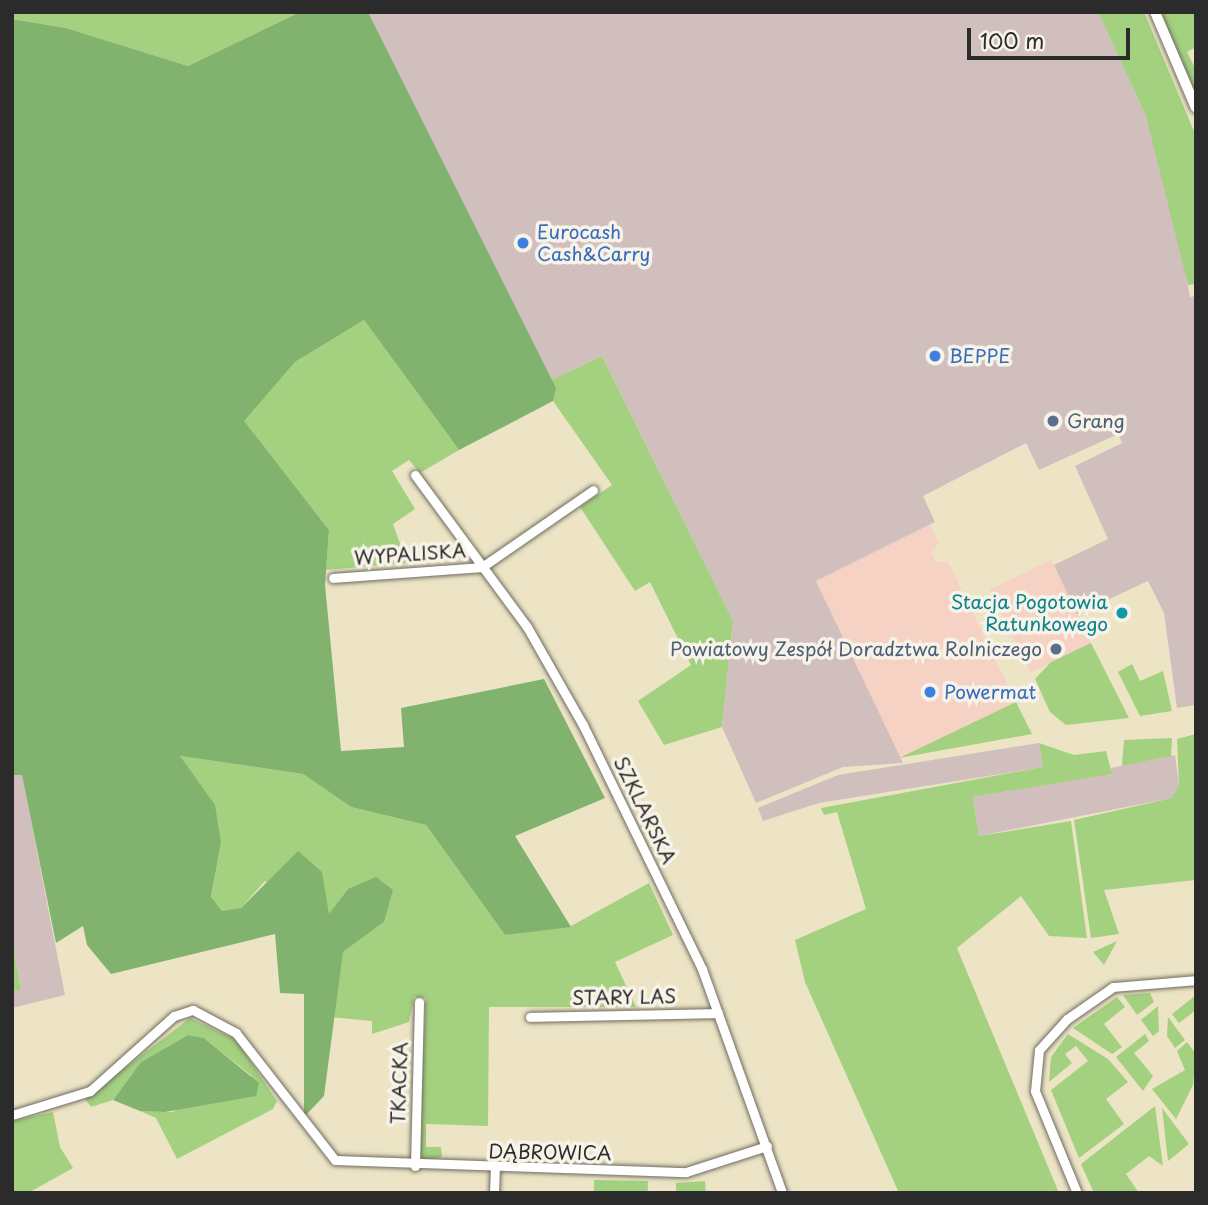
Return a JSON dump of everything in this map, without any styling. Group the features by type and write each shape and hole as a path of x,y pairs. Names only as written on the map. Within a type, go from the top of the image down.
{"street":[{"path":"1155,12 1196,107"},
{"name":"SZKLARSKA","path":"415,475 556,672 685,929 767,1146 782,1193"},
{"name":"WYPALISKA","path":"333,578 482,567 593,490"},
{"path":"1077,1193 1035,1091 1039,1050 1068,1019 1113,986 1196,980"},
{"name":"TKACKA","path":"415,1166 419,1002"},
{"name":"DĄBROWICA","path":"12,1115 61,1104 96,1087 174,1016 193,1010 236,1032 328,1155 415,1166 686,1172 767,1146"},
{"name":"STARY LAS","path":"530,1017 718,1013"},
{"path":"494,1193 495,1169"}],"shaded area":[{"path":"368,12 1098,12 1146,116 1167,180 1190,297 1196,296 1196,705 1177,708 1164,613 1148,581 1077,614 1054,565 1108,539 1075,466 1122,443 1118,434 1039,470 1026,443 923,496 935,522 816,581 903,763 843,767 756,803 722,727 733,621 602,356 551,380"},
{"path":"930,525 939,543 931,552 936,562 948,562 1016,702 899,758 816,580"},
{"path":"1051,560 1091,643 1030,672 990,590"},
{"path":"1039,743 1044,767 819,803 763,821 758,808 838,775"},
{"path":"1175,755 1179,785 1172,798 979,836 973,797 1111,774 1111,768"},
{"path":"22,774 65,995 12,1008 12,991 21,988 12,940 12,775"}],"green space":[{"path":"12,12 300,12 188,66 66,28 12,19"},
{"path":"300,12 368,12 556,388 553,401 459,450 364,320 295,362 244,421 329,530 325,585 341,751 404,747 401,708 544,679 605,798 515,836 571,927 505,935 426,825 351,807 303,774 180,756 215,805 221,843 211,897 222,911 241,908 298,851 322,872 329,914 348,889 376,877 393,890 384,922 343,952 324,1096 304,1117 304,994 280,993 275,934 111,974 87,945 83,926 56,943 22,775 12,775 12,19 66,28 188,66"},
{"path":"1098,12 1144,12 1196,136 1196,284 1188,285 1146,116"},
{"path":"1160,12 1196,12 1196,47 1187,52 1196,70 1196,96"},
{"path":"364,320 459,450 420,473 409,460 392,471 415,509 393,524 407,563 326,570 329,530 243,421 295,362"},
{"path":"602,356 733,621 722,727 664,745 638,701 691,665 650,582 635,591 580,507 612,485 553,401 551,380"},
{"path":"1091,643 1129,718 1066,725 1050,712 1035,679 1051,662"},
{"path":"1132,664 1140,681 1163,671 1172,711 1140,716 1118,672"},
{"path":"1016,702 1032,734 899,758"},
{"path":"1196,734 1196,880 1104,890 1119,934 1091,938 1074,820 1172,798 1179,785 1177,739"},
{"path":"1172,738 1171,756 1122,766 1124,740"},
{"path":"1039,743 1074,755 1106,751 1112,774 973,797 979,836 1071,821 1087,938 1049,936 1021,896 957,948 1059,1193 899,1193 805,982 795,940 866,909 837,812 824,815 821,808 1043,767"},
{"path":"180,756 303,774 351,807 426,825 505,935 571,926 649,883 673,935 615,962 636,1007 489,1007 488,1126 426,1124 426,1147 441,1147 442,1157 424,1161 418,1153 426,998 414,997 409,1022 372,1034 372,1021 330,1017 343,952 384,922 348,889 329,915 265,881 240,909 222,911 211,898 221,843"},
{"path":"12,940 21,989 12,991"},
{"path":"1117,941 1104,965 1093,952"},
{"path":"1150,993 1154,1002 1137,1015 1123,995"},
{"path":"1196,995 1196,1010 1179,1023 1172,1014"},
{"path":"1117,997 1125,1007 1104,1024 1122,1047 1112,1054 1073,1028"},
{"path":"1158,1006 1159,1031 1153,1036 1141,1020"},
{"path":"1168,1017 1185,1040 1175,1048 1167,1036"},
{"path":"190,1018 236,1040 277,1101 273,1109 177,1159 156,1118 140,1111 172,1112 252,1076 204,1038 188,1035 141,1062 113,1100 91,1107 85,1099"},
{"path":"1068,1034 1108,1059 1128,1082 1106,1099 1124,1124 1079,1158 1051,1090 1088,1061 1076,1046 1065,1054 1072,1063 1049,1082 1051,1057"},
{"path":"1145,1034 1149,1041 1134,1053 1153,1076 1143,1091 1116,1057"},
{"path":"188,1035 204,1038 259,1083 256,1096 165,1112 140,1111 113,1100 141,1062"},
{"path":"1187,1042 1196,1054 1193,1085 1176,1119 1152,1089 1185,1070 1177,1051"},
{"path":"1155,1106 1163,1166 1149,1156 1126,1174 1139,1193 1094,1193 1081,1164"},
{"path":"1162,1108 1189,1144 1168,1161"},
{"path":"53,1112 60,1147 73,1168 28,1193 12,1193 12,1121"},
{"path":"594,1180 648,1181 648,1193 594,1193"},
{"path":"705,1181 706,1193 676,1193 676,1183"}],"place":[{"name":"Eurocash Cash&Carry","path":"523,243"},
{"name":"BEPPE","path":"935,356"},
{"name":"Grang","path":"1053,421"},
{"name":"Stacja Pogotowia Ratunkowego","path":"1122,613"},
{"name":"Powiatowy Zespół Doradztwa Rolniczego","path":"1056,649"},
{"name":"Powermat","path":"930,692"}]}
